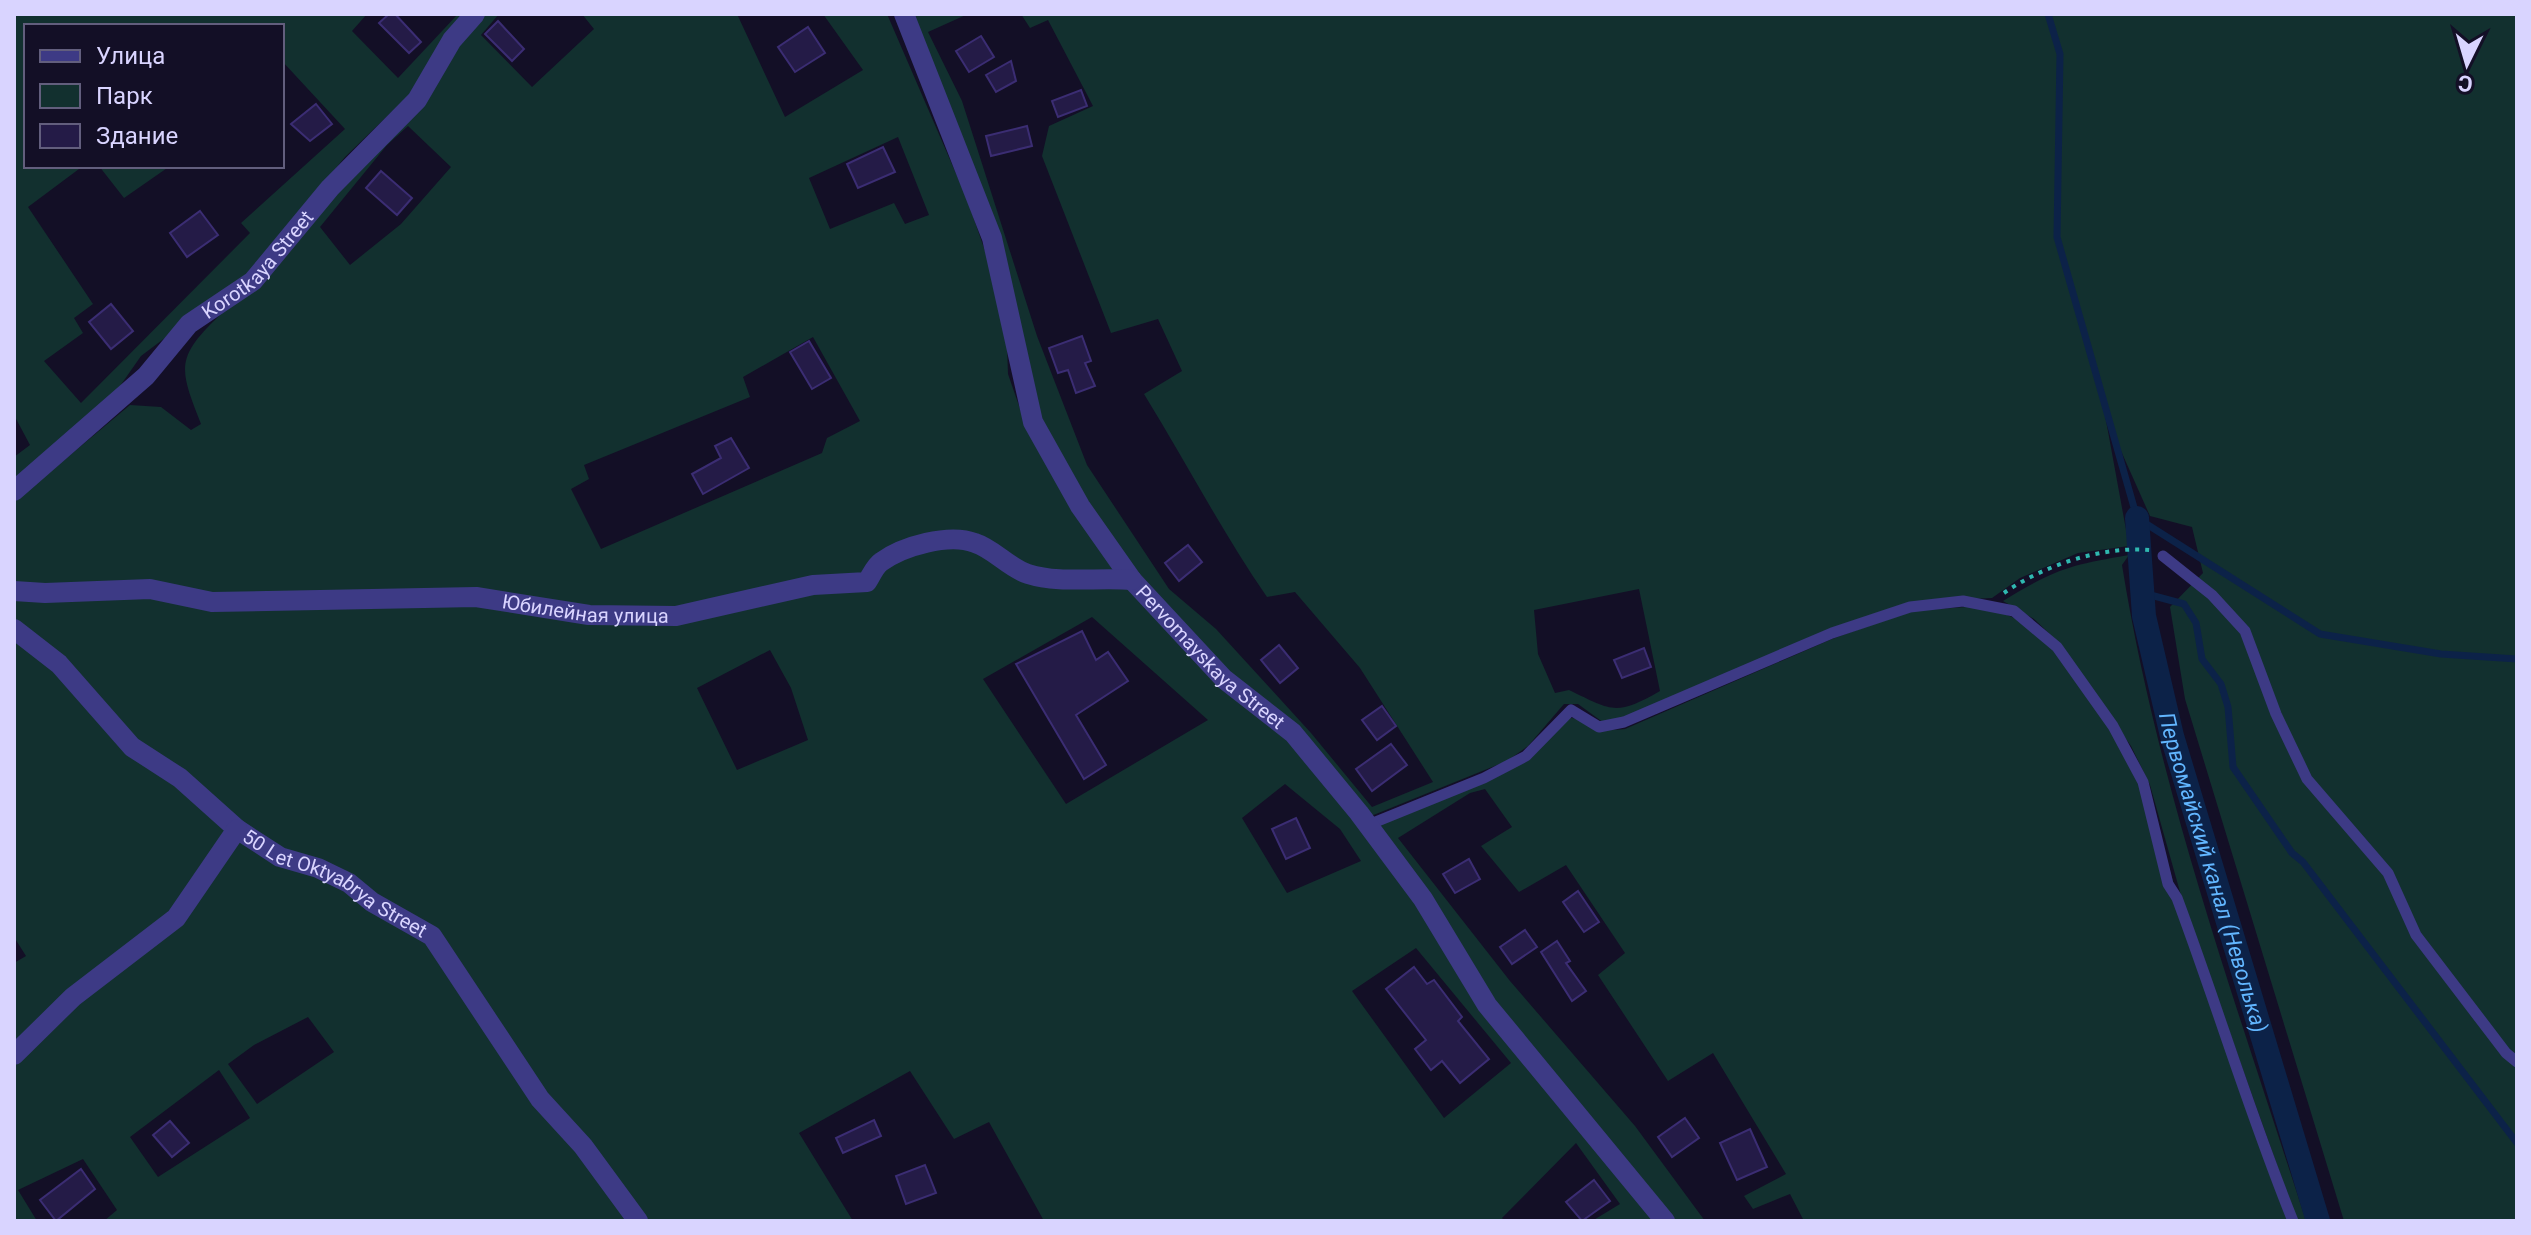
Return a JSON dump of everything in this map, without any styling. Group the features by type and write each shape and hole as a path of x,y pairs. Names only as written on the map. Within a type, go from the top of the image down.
{"street":[{"name":"Korotkaya Street","path":"14,491 146,376 189,324 253,281 330,188 417,100 452,40 475,14"},
{"name":"Pervomayskaya Street","path":"904,14 992,238 1033,422 1080,506 1132,580 1224,679 1293,733 1423,899 1487,1005 1665,1221"},
{"name":"Юбилейная улица","path":"14,591 150,589 212,602 476,597 589,615 676,616 813,585 867,582 879,563 916,546 950,541 974,542 1027,574 1060,580 1094,577 1132,580"},
{"name":"50 Let Oktyabrya Street","path":"14,629 59,664 132,747 180,778 237,829 280,857 318,868 349,883 372,902 432,936 540,1099 583,1146 638,1221"},
{"path":"14,1055 73,997 176,918 237,829"}],"lane":[{"path":"2163,556 2212,595 2245,631 2276,714 2307,779 2388,873 2416,935 2506,1053 2517,1062"},
{"path":"1368,825 1484,778 1526,756 1571,710 1599,727 1624,722 1832,633 1910,607 1963,601 2014,611 2057,647 2113,726 2143,782 2168,884 2177,898 2224,1023 2266,1155 2293,1221"}],"path":[{"path":"1993,605 2021,581 2080,557 2145,549 2163,556"}],"green space":[{"path":"14,14 367,14 352,31 398,78 458,14 467,14 411,93 345,157 257,264 235,285 141,356 113,396 14,480 14,457 30,445 14,415","holes":["24,24 284,24 284,63 345,129 241,223 250,233 81,403 44,361 83,333 74,318 93,304 28,207 80,168 24,168"]},
{"path":"485,14 499,14 481,35 532,87 594,29 582,14 737,14 785,117 863,70 823,14 887,14 967,199 993,274 1007,346 1008,374 1026,426 1077,516 1303,754 1658,1221 1592,1221 1620,1204 1576,1143 1502,1218 1505,1221 1044,1221 989,1122 954,1139 910,1071 799,1133 853,1221 104,1221 117,1210 83,1159 18,1190 37,1221 14,1221 14,963 26,956 14,937 14,502 130,405 161,407 191,430 201,424 188,389 185,365 195,342","holes":["408,126 451,167 401,224 350,265 320,227 387,145","898,137 929,215 905,224 894,203 830,229 809,178","813,337 860,421 827,438 822,453 601,549 571,489 589,479 584,465 750,397 743,377","1092,617 1208,720 1066,804 983,679","770,650 791,688 808,740 737,770 697,688","1285,784 1340,829 1361,861 1287,893 1242,818","1416,948 1511,1063 1444,1118 1352,991","308,1017 334,1052 257,1104 228,1064 254,1045","219,1070 250,1118 158,1177 130,1137"]},
{"path":"910,14 968,14 928,32 962,101 1037,336 1087,465 1169,589 1216,629 1311,733 1372,807 1433,782 1360,668 1295,592 1267,597 1219,522 1144,394 1182,371 1158,319 1111,333 1042,156 1049,126 1093,106 1048,20 1030,28 1021,14 2517,14 2517,1221 2344,1221 2185,699 2170,607 2203,573 2192,527 2150,516 2105,415 2129,546 2078,553 2020,578 1992,598 1927,601 1626,717 1604,723 1578,704 1564,704 1528,746 1507,761 1371,816 1227,676 1138,574 1085,501 1040,419","holes":["1639,589 1660,691 1633,705 1613,708 1569,690 1555,693 1538,654 1534,610"]},
{"path":"101,168 167,168 124,198"},
{"path":"2129,555 2122,565 2156,732 2227,978 2306,1221 2297,1221 2182,899 2150,785 2131,746 2055,639 2034,619 2003,601 2063,570"},
{"path":"1980,606 2025,624 2058,654 2089,695 2138,780 2244,1102 2288,1221 1804,1221 1790,1194 1753,1209 1744,1196 1786,1174 1713,1053 1668,1081 1598,975 1625,953 1566,865 1519,892 1481,846 1512,827 1485,789 1470,793 1398,838 1510,981 1635,1126 1705,1221 1672,1221 1491,1001 1377,825 1528,761 1569,718 1607,729 1625,729 1832,639 1910,611"}],"building":[{"path":"389,14 395,14 421,42 409,53 379,23"},
{"path":"498,21 524,49 512,61 485,34"},
{"path":"808,27 825,53 795,72 778,47"},
{"path":"981,36 994,57 969,72 956,51"},
{"path":"1011,61 1016,81 996,92 986,75"},
{"path":"1081,90 1087,106 1058,117 1052,101"},
{"path":"316,104 332,124 310,141 291,124"},
{"path":"1027,126 1032,146 991,156 986,136"},
{"path":"883,147 895,172 858,188 847,164"},
{"path":"381,171 412,198 397,215 366,188"},
{"path":"200,211 218,235 187,257 170,233"},
{"path":"111,304 133,331 111,349 89,322"},
{"path":"1082,336 1091,361 1085,363 1095,386 1076,393 1068,370 1058,373 1049,348"},
{"path":"809,341 831,378 812,389 790,352"},
{"path":"731,438 749,468 703,494 692,474 721,458 715,446"},
{"path":"1188,545 1202,562 1179,581 1165,563"},
{"path":"1082,631 1096,660 1108,652 1128,681 1076,715 1106,765 1084,779 1016,664"},
{"path":"1279,645 1298,668 1280,683 1261,660"},
{"path":"1644,648 1651,667 1622,678 1614,660"},
{"path":"1382,706 1396,726 1377,740 1362,720"},
{"path":"1391,744 1407,765 1372,791 1356,769"},
{"path":"1296,818 1310,848 1286,859 1272,829"},
{"path":"1469,859 1480,879 1455,893 1443,874"},
{"path":"1578,891 1599,922 1584,932 1563,902"},
{"path":"1525,930 1537,947 1512,964 1500,947"},
{"path":"1557,941 1570,961 1566,963 1586,991 1572,1001 1541,952"},
{"path":"1414,967 1427,984 1434,980 1462,1017 1458,1021 1489,1059 1460,1083 1442,1061 1431,1070 1415,1049 1426,1040 1386,989"},
{"path":"1685,1118 1699,1138 1672,1157 1658,1137"},
{"path":"874,1120 881,1136 843,1153 836,1138"},
{"path":"170,1121 189,1143 172,1157 153,1135"},
{"path":"1750,1129 1767,1167 1737,1180 1720,1143"},
{"path":"925,1165 936,1193 906,1204 896,1176"},
{"path":"81,1169 95,1189 56,1221 40,1200"},
{"path":"1594,1180 1610,1201 1582,1221 1566,1202"}],"waterway":[{"path":"2048,14 2060,54 2057,237 2137,518 2320,634 2441,654 2517,659"},
{"name":"Первомайский канал (Неволька)","path":"2137,518 2144,616 2172,736 2318,1221"},
{"path":"2143,593 2184,604 2196,623 2202,659 2221,684 2228,707 2233,767 2292,853 2303,862 2517,1143"}]}
